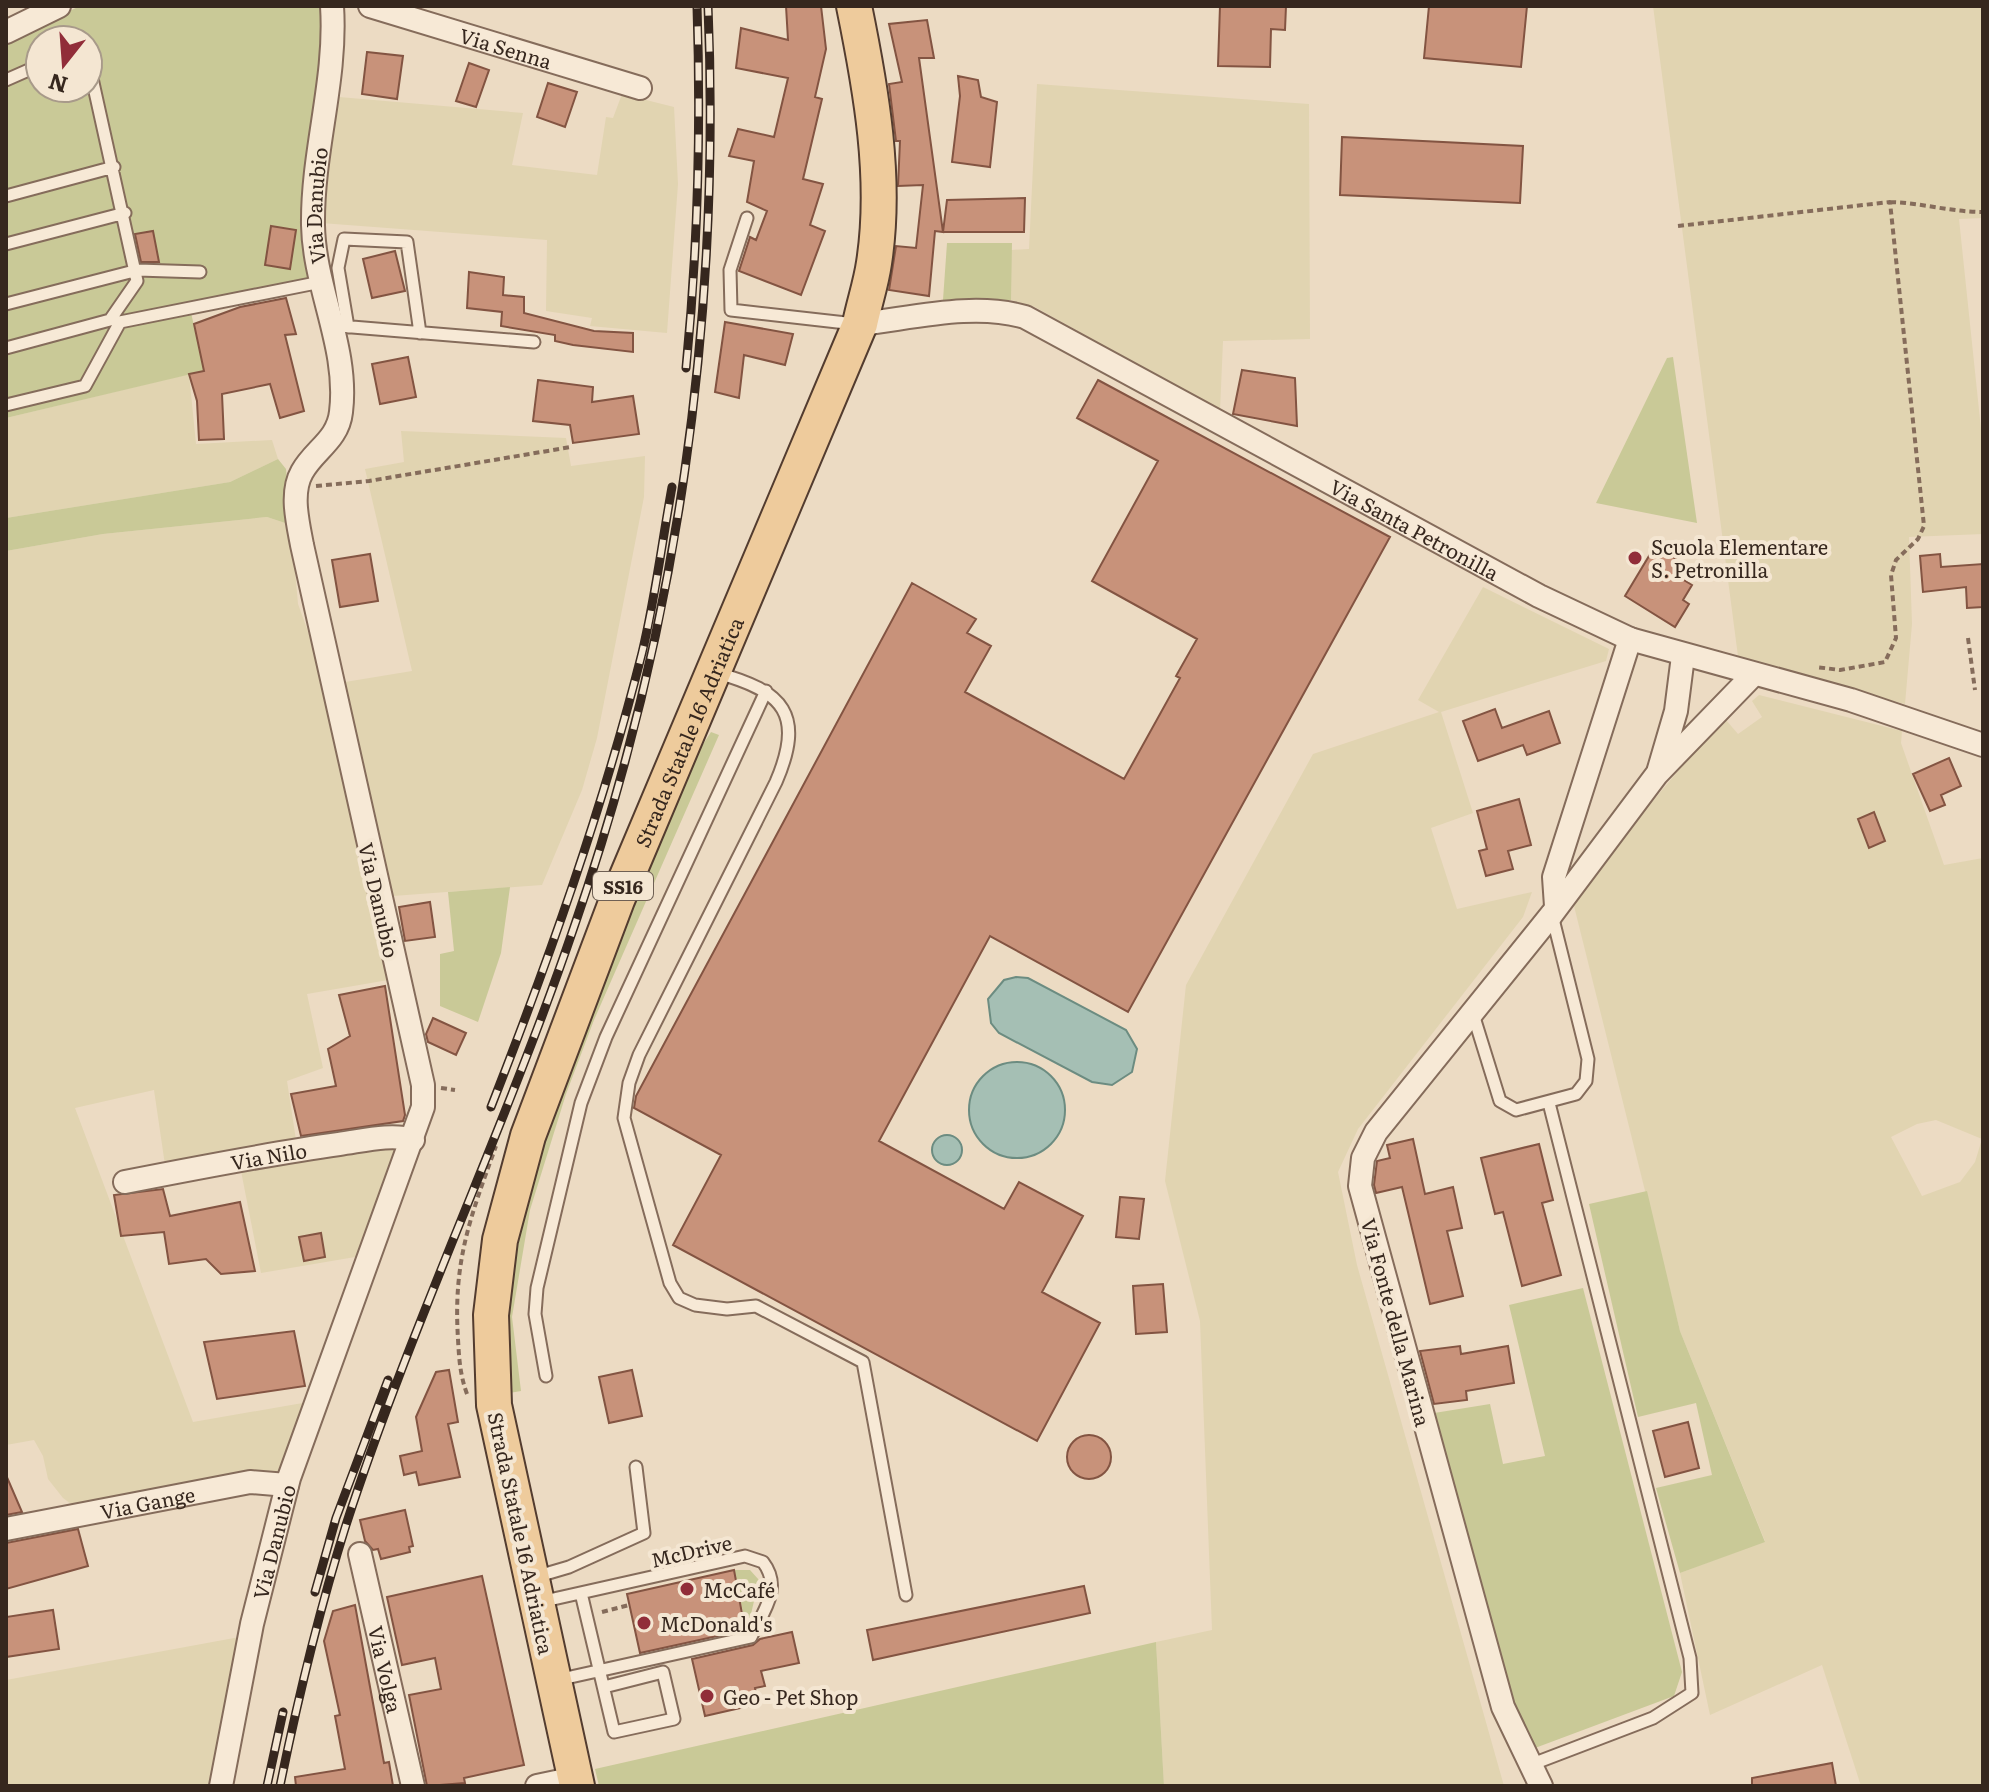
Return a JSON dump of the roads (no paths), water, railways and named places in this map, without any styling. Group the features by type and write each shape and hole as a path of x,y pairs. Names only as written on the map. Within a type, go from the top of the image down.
{"main road":[{"name":"Strada Statale 16 Adriatica","path":"576,1782 498,1432 493,1391 491,1315 500,1240 518,1164 617,900 860,324 874,263 878,193 874,129 854,6"}],"street":[{"path":"6,32 59,6"},
{"name":"Via Danubio","path":"221,1786 252,1624 287,1485 422,1116 423,1085 302,545 298,487 302,472 326,445 339,423 342,377 340,326 321,282 313,224 335,45 332,6"},
{"name":"Via Senna","path":"370,6 640,88"},
{"name":"Via Santa Petronilla","path":"860,324 976,311 1002,310 1025,317 1539,596 1630,639 1851,700 1983,745"},
{"path":"1554,910 1554,877 1630,639"},
{"name":"Via Fonte della Marina","path":"1657,774 1676,711 1683,656"},
{"name":"Via Fonte della Marina","path":"1541,1786 1503,1707 1360,1186 1363,1158 1376,1132 1554,910 1657,774 1754,674"},
{"name":"Via Nilo","path":"125,1182 276,1153 366,1140 403,1137 413,1140"},
{"name":"Via Gange","path":"6,1529 250,1482 287,1485"},
{"name":"Via Volga","path":"360,1554 413,1786"},
{"path":"537,1786 576,1782"}],"lane":[{"path":"6,348 110,320 137,281 138,270 99,104"},
{"path":"6,196 114,167"},
{"path":"6,244 125,213"},
{"path":"747,218 730,270 731,310 860,324"},
{"path":"420,333 407,242 344,239 338,268 340,326 420,333 534,342"},
{"path":"6,304 138,270 200,272"},
{"path":"6,405 85,386 120,322 321,282"},
{"path":"713,672 766,691 786,714 789,749 776,782 639,1055 629,1083 624,1118 670,1283 679,1298 695,1305 727,1309 756,1306 863,1362 906,1595"},
{"path":"546,1376 535,1314 537,1288 581,1103 606,1037 766,691"},
{"path":"1471,1010 1500,1101 1516,1110 1576,1094 1586,1081 1588,1059 1554,910"},
{"path":"1529,1765 1653,1718 1692,1693 1690,1658 1549,1103"},
{"path":"534,1591 569,1567 644,1533 636,1467"},
{"name":"McDrive","path":"534,1591 581,1593 745,1556 763,1562 771,1576 773,1590 751,1637 600,1670"},
{"path":"581,1593 614,1732 674,1719 663,1672 604,1687"},
{"path":"553,1680 600,1670"}],"railway":[{"path":"686,368 698,187 697,6"},
{"path":"280,1786 310,1655 346,1525 400,1374 519,1077 574,927 610,815 640,702 665,588 684,473 698,357 707,240 710,123 708,6"},
{"path":"491,1107 554,939 627,711 647,633 672,487"},
{"path":"315,1592 336,1518 388,1380"},
{"path":"267,1786 283,1712"}],"place":[{"name":"Scuola Elementare S. Petronilla","path":"1635,558"},
{"name":"McCafé","path":"687,1589"},
{"name":"McDonald's","path":"644,1623"},
{"name":"Geo - Pet Shop","path":"707,1696"}]}
